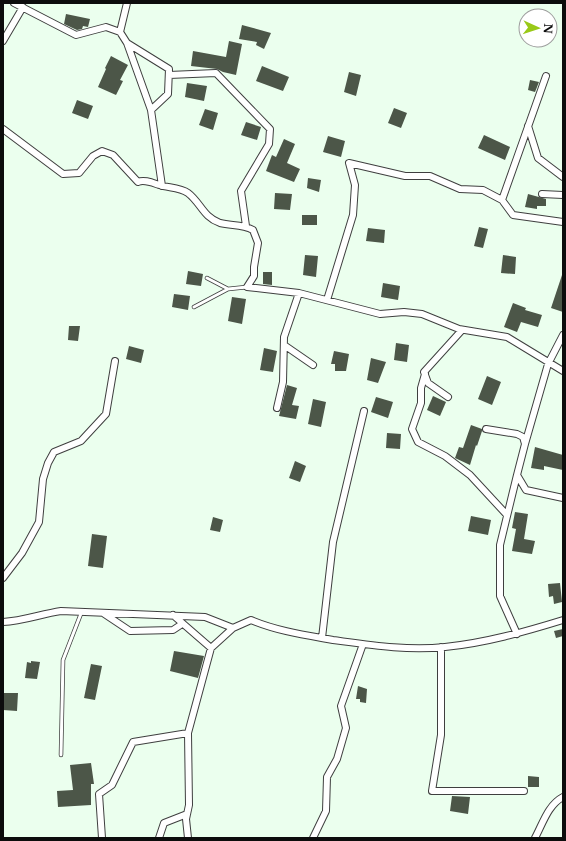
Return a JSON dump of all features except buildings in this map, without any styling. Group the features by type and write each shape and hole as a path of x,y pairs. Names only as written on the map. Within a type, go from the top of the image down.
{"street":[{"path":"14,3 76,35 106,27 120,32 127,43 151,110 162,186"},
{"path":"120,32 127,3"},
{"path":"3,41 23,7"},
{"path":"127,43 169,69 170,75 168,94 151,110"},
{"path":"170,75 216,72 270,129 269,144 241,191 246,226"},
{"path":"502,200 546,76"},
{"path":"528,126 538,158 563,177"},
{"path":"3,130 63,174 79,173 93,156 102,151 114,155 138,182 146,181 162,186 182,189 192,196 204,213 220,223 246,226 253,230 258,243 254,276 247,287 299,294 380,314 404,312 422,314 462,330 507,338 548,364 563,371"},
{"path":"327,300 353,215 355,185 349,163 405,176 430,176 460,189 483,190 502,200 513,215 563,222"},
{"path":"542,194 563,195"},
{"path":"276,408 283,382 284,337 299,294"},
{"path":"462,330 424,372 425,374 421,388 421,403 412,429 418,442 445,456 470,475 507,515"},
{"path":"517,634 500,596 500,545 525,444 548,364 563,335"},
{"path":"284,345 314,365"},
{"path":"3,578 22,553 39,522 43,479 48,463 54,452 81,442 106,414 115,361"},
{"path":"425,374 428,383 448,397"},
{"path":"322,638 333,542 364,411"},
{"path":"486,429 517,434 523,437 525,444"},
{"path":"517,475 526,490 563,498"},
{"path":"3,622 20,621 40,614 61,611 102,612 205,617 233,628"},
{"path":"102,612 130,631 173,630 182,624"},
{"path":"173,616 211,648"},
{"path":"188,838 188,734 211,648 233,628 251,620 270,628 322,638 391,648 441,647 517,634 563,620"},
{"path":"313,838 326,811 327,777 337,759 346,728 341,706 363,644"},
{"path":"441,647 441,735 432,791 524,792"},
{"path":"102,838 99,794 112,785 133,742 188,734"},
{"path":"535,838 543,818 556,800 563,797"},
{"path":"159,838 164,823 187,814"}],"lane":[{"path":"207,278 228,289"},
{"path":"194,307 228,289 247,287"},
{"path":"60,755 63,660 82,612"}]}
